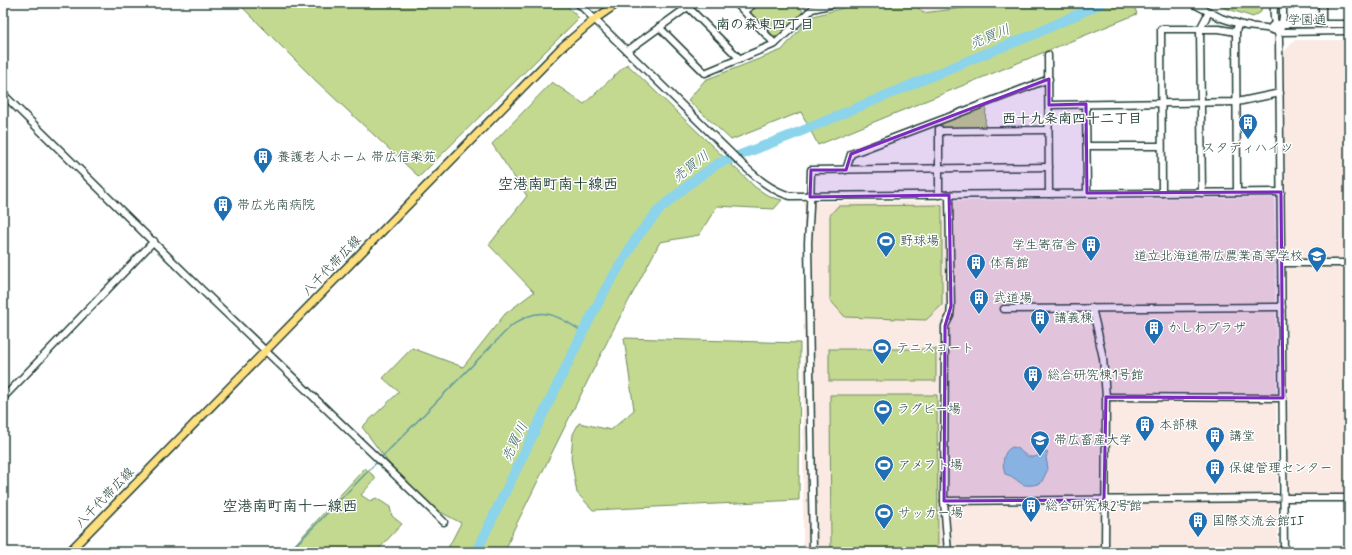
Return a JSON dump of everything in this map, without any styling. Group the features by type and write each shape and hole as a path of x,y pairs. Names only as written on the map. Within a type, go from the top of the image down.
{"main road":[{"name":"八千代帯広線","path":"69,552 562,47 618,3"}],"street":[{"path":"578,3 743,166 774,190 790,196 1281,192"},
{"path":"736,3 775,44"},
{"path":"744,11 755,3"},
{"path":"659,27 705,73 775,44 812,9 838,3"},
{"name":"学園通","path":"1192,3 1238,24 1266,28 1279,32 1349,31"},
{"path":"1274,3 1275,24 1279,32"},
{"path":"1283,3 1282,24 1279,32 1283,398 1281,498 1284,552"},
{"path":"1322,3 1322,24"},
{"path":"627,50 689,4 740,59"},
{"path":"1202,193 1200,29 1209,12"},
{"path":"1237,192 1236,32 1238,24"},
{"name":"学園通","path":"1266,28 1275,24 1349,24"},
{"path":"1162,193 1161,29 1219,29 1236,32"},
{"path":"1048,55 1049,194"},
{"path":"846,170 851,154 1049,79"},
{"path":"1049,105 1236,102 1280,93"},
{"path":"3,94 154,241 203,291 444,522"},
{"path":"1086,104 1087,193"},
{"path":"937,121 940,131 939,195"},
{"path":"940,131 1048,130"},
{"path":"1087,146 1161,146"},
{"path":"812,552 808,251 811,170 1049,167"},
{"path":"948,552 944,501 945,326 950,316 951,306 949,195"},
{"path":"3,398 154,241"},
{"path":"1281,263 1349,263"},
{"path":"1004,309 1282,307"},
{"path":"1092,308 1103,358 1106,397 1104,500 1105,552"},
{"path":"1106,397 1283,398"},
{"path":"944,501 1349,498"}],"highlighted area":[{"path":"1049,79 1049,105 1086,104 1087,193 1281,192 1283,398 1106,397 1104,500 944,501 945,326 951,306 949,195 810,197 811,170 846,170 851,154"}],"shaded area":[{"path":"914,3 985,3 978,6 923,13"},
{"name":"道立北海道帯広農業高等学校","path":"1295,40 1349,40 1349,495 1291,496 1288,493 1284,52"},
{"name":"帯広畜産大学","path":"1274,198 1278,552 803,552 804,202"}],"green space":[{"path":"238,3 564,3 579,18 419,177 315,80"},
{"path":"760,3 795,3 804,12 779,37 775,37 751,14 752,9"},
{"path":"861,3 914,3 923,13 978,6 985,3 1133,3 1137,14 818,145 801,112 731,140 688,100 705,80 782,50 810,17"},
{"path":"1213,3 1261,3 1261,12 1253,17"},
{"path":"627,64 755,187 770,197 782,200 774,209 717,206 699,235 660,242 611,334 513,531 505,552 446,552 461,523 433,508 388,462 362,427 399,392 383,378 412,348 463,367 505,314 534,292 489,245 527,196 492,144 552,82 584,104"},
{"path":"986,106 985,128 944,128 942,126 943,122"},
{"name":"野球場","path":"942,205 942,305 926,320 845,317 830,300 830,215 838,206"},
{"path":"624,338 800,343 799,500 593,510 577,493 571,458 573,434 579,423 611,430 634,410"},
{"name":"テニスコート","path":"829,349 936,349 936,381 829,381"},
{"path":"830,395 937,395 938,552 831,552"},
{"path":"365,468 376,478 361,495 370,501 376,498 390,507 392,516 402,524 376,552 288,552"}],"water":[{"path":"1013,447 1030,457 1046,452 1048,453 1046,457 1048,469 1041,483 1024,485 1005,474 1003,462 1005,454"}],"waterway":[{"name":"売買川","path":"476,552 605,290 637,237 659,210 669,201 717,164 797,133 1035,34 1102,3"},
{"path":"380,459 511,326 522,319 539,313 547,314 564,320 583,332"},
{"path":"289,552 377,462"}],"place":[{"name":"スタディハイツ","path":"1248,140"},
{"name":"養護老人ホーム 帯広信楽苑","path":"263,174"},
{"name":"帯広光南病院","path":"223,222"},
{"name":"野球場","path":"886,258"},
{"name":"学生寄宿舎","path":"1091,262"},
{"name":"道立北海道帯広農業高等学校","path":"1317,273"},
{"name":"体育館","path":"976,280"},
{"name":"武道場","path":"979,315"},
{"name":"講義棟","path":"1040,335"},
{"name":"かしわプラザ","path":"1154,345"},
{"name":"テニスコート","path":"882,365"},
{"name":"総合研究棟1号館","path":"1033,392"},
{"name":"ラグビー場","path":"883,426"},
{"name":"本部棟","path":"1145,442"},
{"name":"講堂","path":"1215,453"},
{"name":"帯広畜産大学","path":"1040,457"},
{"name":"アメフト場","path":"884,482"},
{"name":"保健管理センター","path":"1215,485"},
{"name":"総合研究棟2号館","path":"1031,523"},
{"name":"サッカー場","path":"884,530"},
{"name":"国際交流会館II","path":"1198,538"}],"district":[{"name":"南の森東四丁目","path":"765,25"},
{"name":"西十九条南四十二丁目","path":"1072,119"},
{"name":"空港南町南十線西","path":"558,185"},
{"name":"空港南町南十一線西","path":"290,507"}]}
